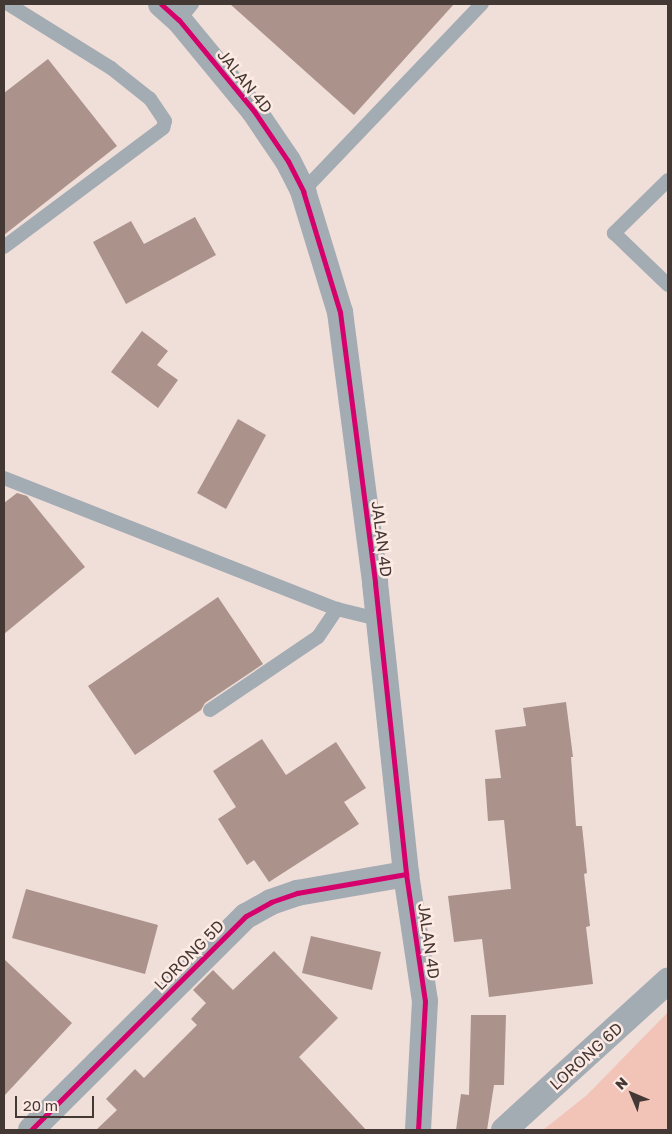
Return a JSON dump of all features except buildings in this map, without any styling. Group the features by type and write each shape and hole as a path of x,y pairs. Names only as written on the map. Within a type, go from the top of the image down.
{"street":[{"name":"JALAN 4D","path":"177,9 254,111 288,161 304,191 340,312 378,619 406,874 425,1001 418,1130"},
{"name":"LORONG 5D","path":"31,1130 246,916 271,902 297,893 406,874"},
{"name":"LORONG 6D","path":"504,1130 668,981"}],"lane":[{"path":"4,247 163,128 165,120 150,99 111,68 8,4"},
{"path":"304,191 482,4"},
{"path":"668,180 614,234 668,284"},
{"path":"4,478 336,609 378,619"},
{"path":"210,710 318,638 336,609"}],"shaded area":[{"path":"668,1012 668,1130 543,1130 587,1095"}],"cycle path":[{"path":"161,4 179,20 254,111 288,161 303,191 340,312 375,583 406,874 425,1001 418,1130"},
{"path":"31,1130 246,916 271,902 297,893 406,874"}]}
